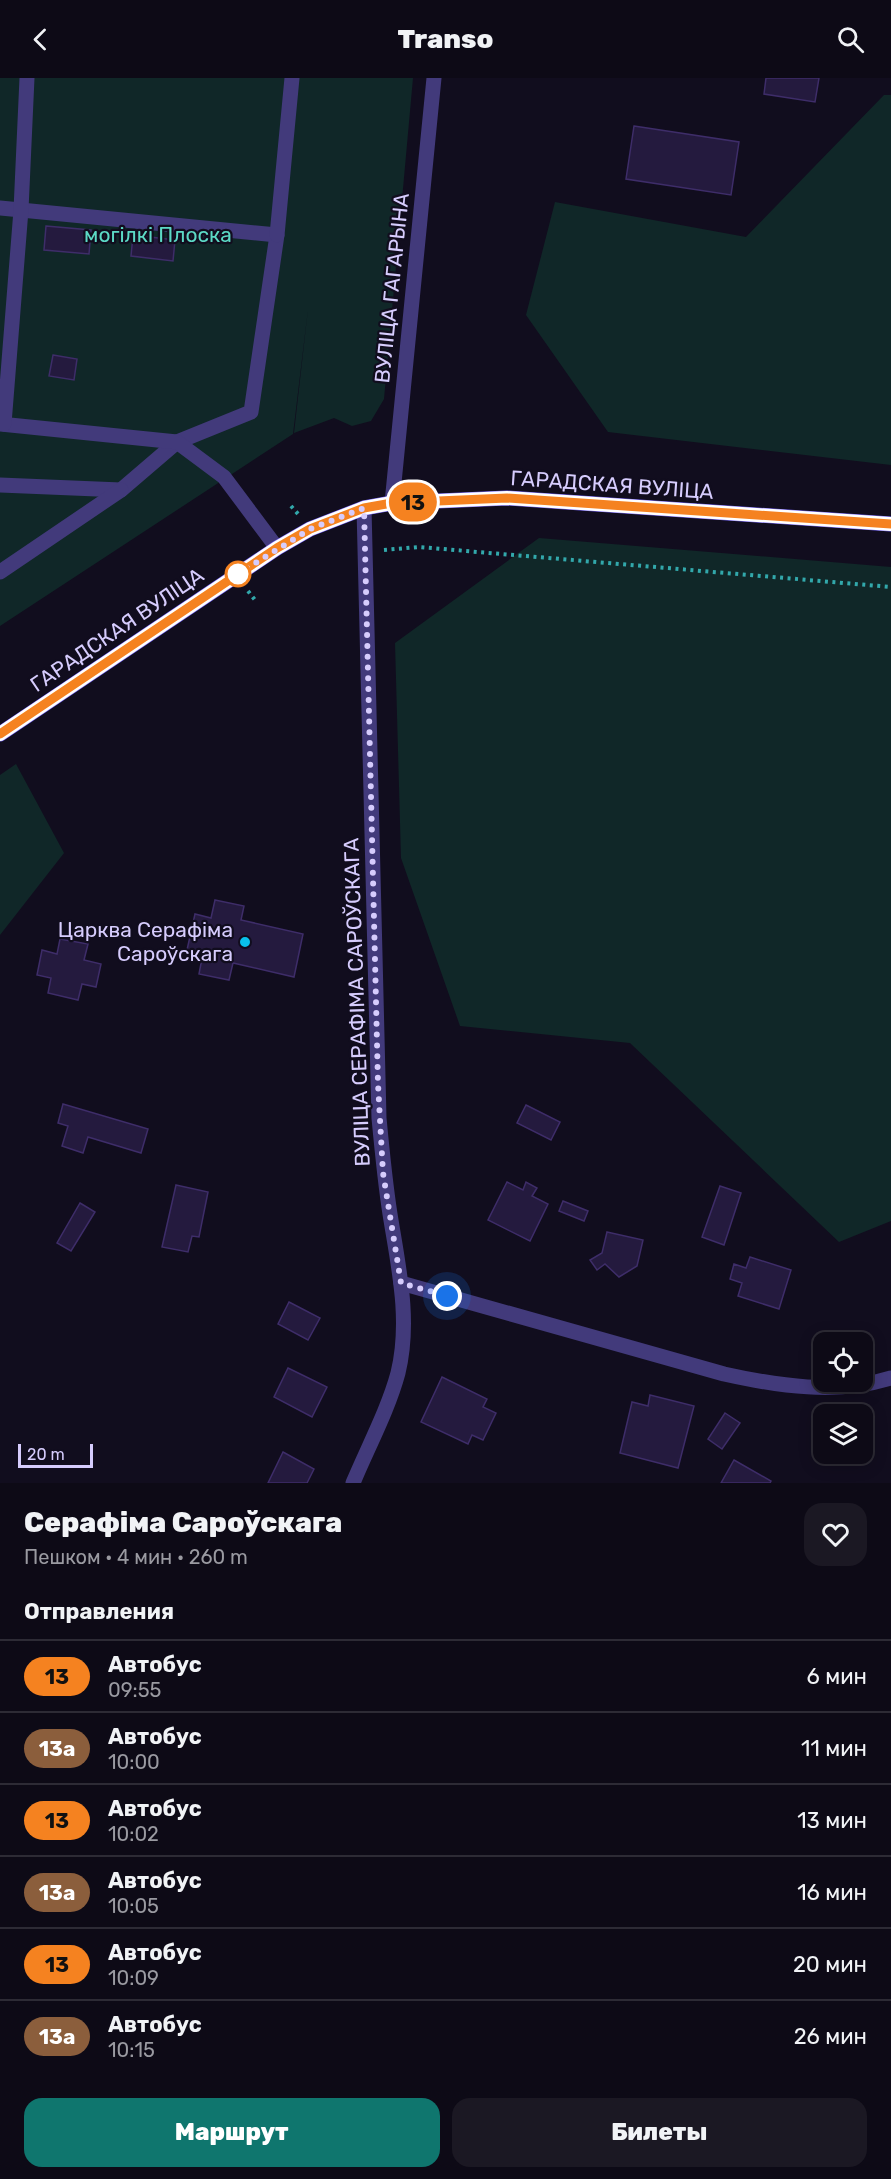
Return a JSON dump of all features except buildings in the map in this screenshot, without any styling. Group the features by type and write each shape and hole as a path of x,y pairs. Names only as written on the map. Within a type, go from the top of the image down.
{"main road":[{"name":"ГАРАДСКАЯ ВУЛІЦА","path":"0,734 277,548 310,529 364,508 392,503 507,498 891,524"}],"street":[{"path":"27,78 21,210 2,424 177,442 224,477 277,548"},
{"path":"0,572 121,490 177,442 251,412 277,235 292,78"},
{"name":"ВУЛІЦА ГАГАРЫНА","path":"392,503 434,78"},
{"path":"0,208 277,235"},
{"path":"0,484 121,490"},
{"name":"ВУЛІЦА СЕРАФІМА САРОЎСКАГА","path":"353,1483 398,1373 402,1347 401,1283 383,1173 379,1118 364,508"},
{"path":"401,1283 724,1374 764,1383 802,1387 843,1386 891,1378"}],"path":[{"path":"366,551 419,547 891,587"}],"green space":[{"name":"могілкі Плоска","path":"0,78 413,78 384,399 371,421 352,426 334,418 294,433 308,309 293,434 0,626"},
{"path":"884,95 891,95 891,465 608,432 526,315 555,202 746,237"},
{"path":"539,538 891,567 891,1221 839,1242 630,1043 460,1026 401,858 395,643"},
{"path":"16,764 64,853 0,935 0,775"}],"bus line":[{"name":"13","path":"0,734 277,548 310,529 364,508 392,503 507,498 891,524"}],"place":[{"name":"Царква Серафіма Сароўскага","path":"245,942"}],"route":[{"path":"238,574 310,529 364,508 378,1084 383,1173 401,1283 447,1296"}]}
